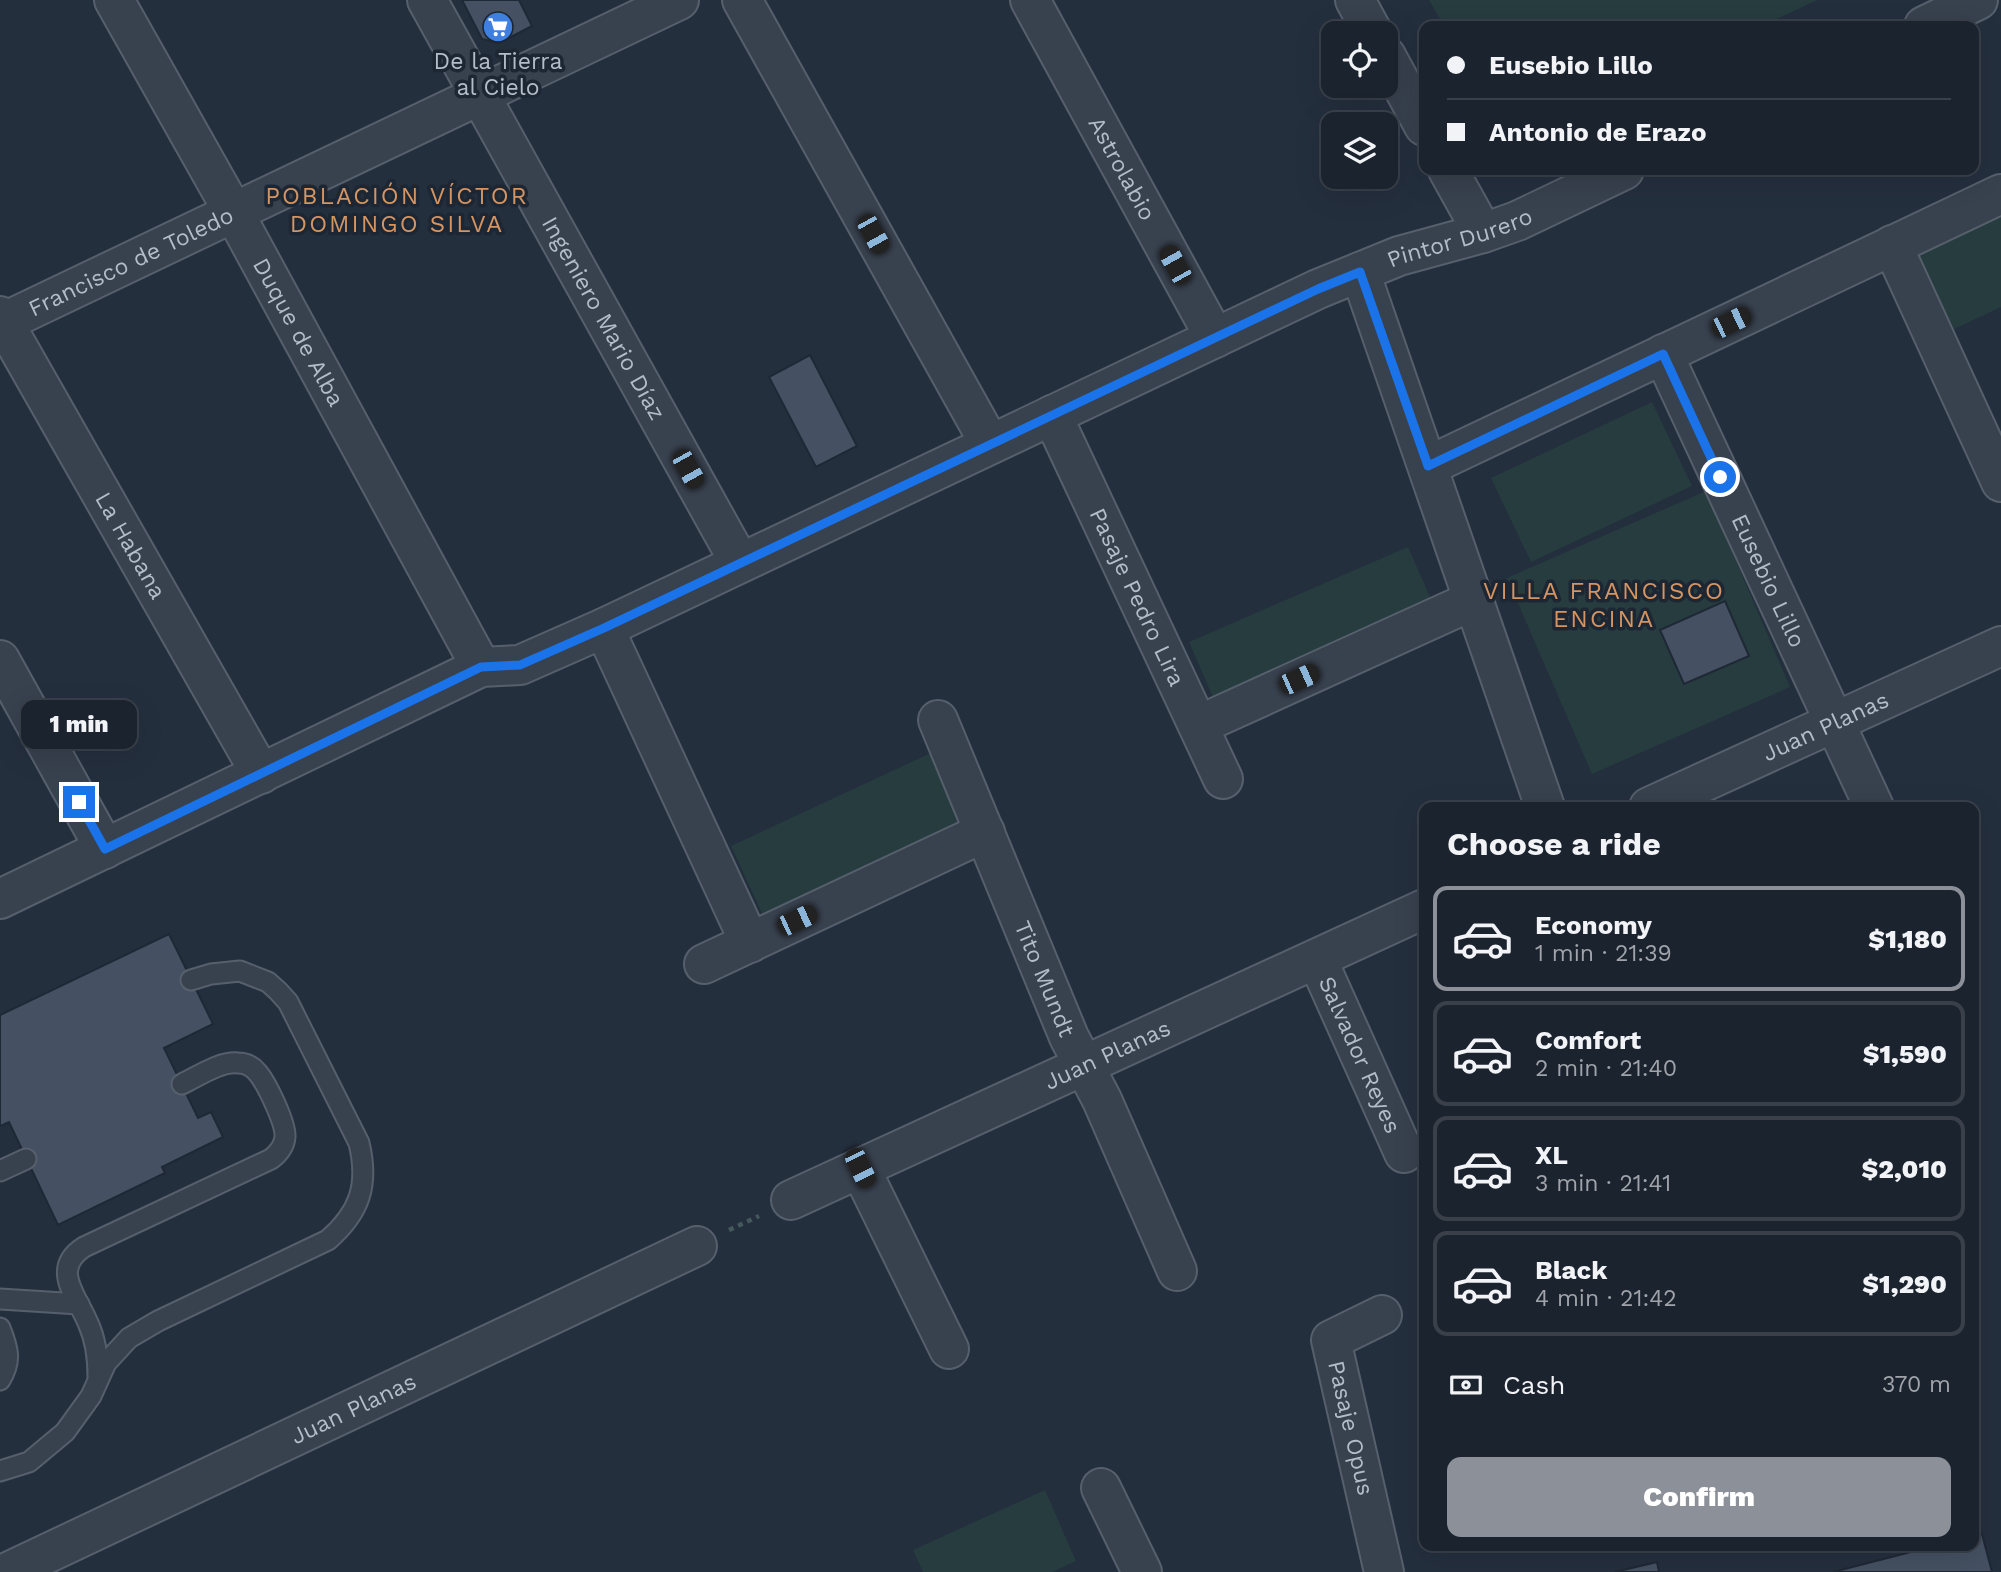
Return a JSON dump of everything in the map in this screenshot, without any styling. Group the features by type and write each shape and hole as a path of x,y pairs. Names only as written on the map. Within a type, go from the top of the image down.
{"street":[{"name":"Duque de Alba","path":"114,0 234,213 481,667"},
{"name":"Ingeniero Mario Díaz","path":"427,0 740,563"},
{"name":"Francisco de Toledo","path":"1,321 679,0"},
{"path":"742,0 990,444"},
{"name":"Astrolabio","path":"1030,0 1215,338"},
{"path":"1355,0 1366,21"},
{"path":"1934,21 1978,0"},
{"path":"1398,78 1419,117"},
{"path":"1451,175 1483,233"},
{"name":"Pintor Durero","path":"0,899 481,667 520,665 604,628 1318,289 1399,256 1517,221 1614,175"},
{"path":"1428,466 2001,194"},
{"path":"1892,245 2001,482"},
{"path":"1360,272 1543,802"},
{"name":"La Habana","path":"1,321 261,774"},
{"name":"Eusebio Lillo","path":"1663,354 1872,802"},
{"name":"Pasaje Pedro Lira","path":"1052,415 1223,779"},
{"path":"1199,725 1474,600"},
{"path":"604,628 750,943"},
{"name":"Juan Planas","path":"1661,802 2001,646"},
{"path":"0,660 105,849"},
{"name":"Tito Mundt","path":"938,720 1069,1037 1102,1100 1177,1271"},
{"path":"704,964 985,832"},
{"name":"Juan Planas","path":"792,1200 1419,911"},
{"name":"Salvador Reyes","path":"1317,959 1404,1153"},
{"path":"860,1168 949,1349"},
{"name":"Juan Planas","path":"8,1572 697,1246"},
{"name":"Pasaje Opus","path":"1382,1315 1331,1340 1384,1572"},
{"path":"1101,1488 1142,1572"}],"lane":[{"path":"0,1471 29,1462 65,1432 81,1412 98,1378 118,1349 143,1328 328,1240 350,1218 358,1203 363,1184 364,1163 359,1143 288,1002 268,982 240,971 211,974 191,980"},
{"path":"98,1378 96,1348 89,1325 68,1281 68,1262 74,1253 271,1159 284,1145 286,1133 283,1122 263,1081 256,1071 247,1065 235,1062 223,1065 182,1084"},
{"path":"0,1171 26,1159"},
{"path":"0,1299 79,1304"},
{"path":"0,1328 8,1347 9,1358 7,1369 0,1380"}],"path":[{"path":"697,1246 792,1200"}],"green space":[{"path":"1429,0 1817,0 1773,21 1441,21"},
{"path":"2001,214 2001,307 1950,331 1914,255"},
{"path":"1652,402 1692,486 1531,562 1491,478"},
{"path":"1706,491 1790,687 1592,774 1507,578"},
{"path":"1408,547 1434,606 1215,702 1189,642"},
{"path":"933,752 968,828 766,922 731,846"},
{"path":"1045,1490 1076,1561 1052,1572 923,1572 913,1550"}],"building":[{"path":"462,0 519,0 532,26 499,43 482,39"},
{"path":"810,355 857,446 816,467 769,377"},
{"path":"1725,601 1749,656 1684,684 1660,630"},
{"path":"169,934 213,1024 164,1048 198,1118 211,1112 223,1137 162,1167 165,1173 58,1225 9,1122 0,1126 0,1015"},
{"path":"1982,1534 1992,1572 1833,1572 1915,1551 1979,1551 1979,1535"},
{"path":"1657,1562 1659,1572 1615,1572"}],"place":[{"name":"De la Tierra al Cielo","path":"498,27"}],"district":[{"name":"POBLACIÓN VÍCTOR DOMINGO SILVA","path":"397,210"},
{"name":"VILLA FRANCISCO ENCINA","path":"1604,605"}],"route":[{"path":"79,802 105,849 481,667 520,665 604,628 1318,289 1360,272 1428,466 1663,354 1720,477"}]}
